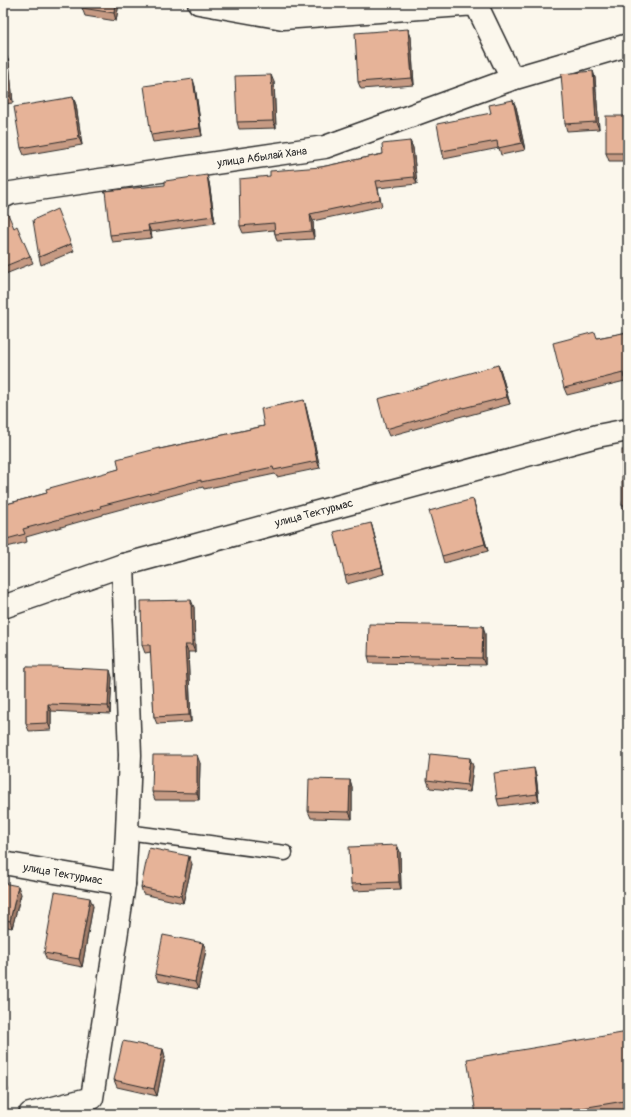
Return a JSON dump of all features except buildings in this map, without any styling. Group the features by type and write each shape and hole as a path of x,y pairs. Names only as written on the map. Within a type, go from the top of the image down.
{"street":[{"path":"199,3 283,18 476,4 512,79"},
{"name":"улица Абылай Хана","path":"3,197 11,193 326,147 512,79 628,45"},
{"name":"улица Тектурмас","path":"3,607 123,565 597,436 628,430"},
{"path":"30,1114 92,1098 124,884 130,755 123,565"},
{"name":"улица Тектурмас","path":"3,864 124,884"}],"lane":[{"path":"127,832 285,853"}]}
